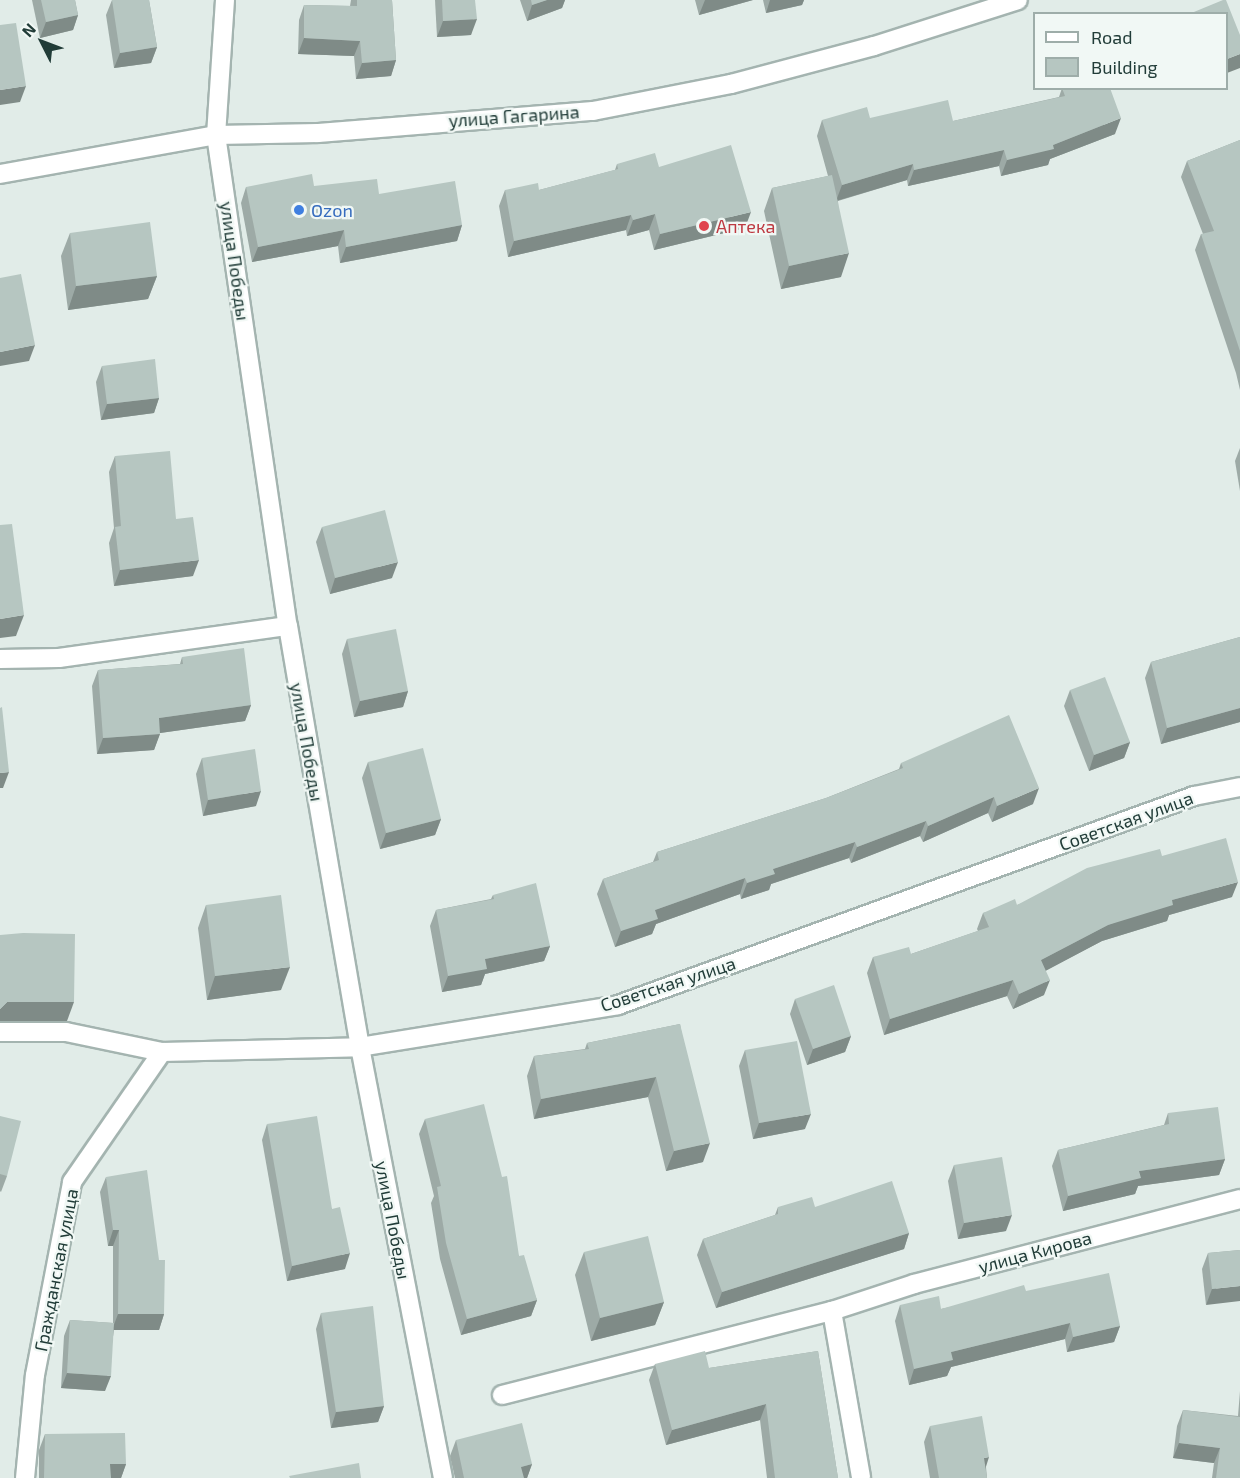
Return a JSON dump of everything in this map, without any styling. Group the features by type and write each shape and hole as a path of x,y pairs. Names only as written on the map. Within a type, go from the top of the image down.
{"street":[{"name":"улица Победы","path":"225,0 216,135 288,626 360,1047 443,1478"},
{"name":"улица Гагарина","path":"0,174 216,135 318,133 593,111 731,84 874,46 1018,0"},
{"path":"0,658 59,658 288,626"},
{"name":"Советская улица","path":"0,1032 66,1032 162,1052 360,1047 618,1005 1194,796 1240,787"},
{"name":"Гражданская улица","path":"25,1478 35,1375 72,1182 162,1052"},
{"name":"улица Кирова","path":"502,1395 832,1311 914,1284 1240,1199"},
{"path":"832,1311 861,1478"}],"building":[{"path":"41,0 75,0 78,15 46,22"},
{"path":"112,0 149,0 157,47 120,53"},
{"path":"357,0 392,0 396,60 362,63 360,41 304,38 304,5 357,6"},
{"path":"442,0 475,0 477,19 443,21"},
{"path":"531,0 547,0 532,5"},
{"path":"1226,0 1240,35 1240,54 1228,59 1228,12 1194,12"},
{"path":"16,23 26,86 0,90 0,25"},
{"path":"1063,90 1111,90 1121,118 1053,145 1054,149 1007,160 1004,150 914,170 913,164 842,185 822,120 867,107 870,118 948,100 953,121 1065,96"},
{"path":"1240,140 1240,351 1201,234 1214,231 1187,161"},
{"path":"731,145 751,212 660,234 655,214 633,220 631,215 514,241 505,190 538,183 539,190 618,169 617,164 655,153 659,167"},
{"path":"312,174 314,186 377,179 379,194 455,181 462,225 346,247 344,230 258,247 246,187"},
{"path":"832,175 849,253 789,266 772,188"},
{"path":"150,222 157,276 76,286 70,233"},
{"path":"21,274 35,345 0,352 0,278"},
{"path":"155,359 159,398 107,404 102,366"},
{"path":"170,451 176,519 193,517 199,560 120,570 115,527 121,526 115,456"},
{"path":"385,510 398,562 335,578 322,527"},
{"path":"12,524 24,615 0,619 0,525"},
{"path":"396,629 408,691 360,701 347,639"},
{"path":"1240,637 1240,708 1167,728 1151,662"},
{"path":"244,648 251,705 159,718 160,734 103,738 98,670 183,664 182,657"},
{"path":"1105,677 1130,742 1094,755 1070,690"},
{"path":"2,707 9,772 0,773 0,708"},
{"path":"1009,715 1039,788 997,806 994,797 928,826 926,821 857,847 855,842 773,869 775,874 747,883 745,878 655,910 658,919 621,931 603,879 659,860 657,852 826,798 903,768 901,763"},
{"path":"423,748 441,819 386,833 368,762"},
{"path":"255,749 261,791 208,800 202,758"},
{"path":"1226,838 1238,882 1172,900 1173,905 1108,925 1041,960 1050,980 1019,994 1013,980 890,1019 873,957 909,947 911,954 989,927 983,913 1015,899 1017,905 1087,868 1160,849 1162,856"},
{"path":"536,883 550,946 485,959 487,969 448,976 436,910 494,899 493,895"},
{"path":"281,895 290,967 215,976 206,905"},
{"path":"75,934 74,1002 7,1002 0,1009 0,935"},
{"path":"834,985 851,1036 813,1049 795,999"},
{"path":"680,1024 710,1143 674,1151 656,1077 541,1099 534,1056 589,1049 587,1043"},
{"path":"797,1041 811,1114 759,1123 745,1050"},
{"path":"484,1104 502,1177 507,1176 519,1256 524,1255 537,1300 467,1319 446,1243 437,1187 441,1186 425,1119"},
{"path":"1218,1107 1225,1159 1139,1171 1141,1178 1068,1196 1058,1150 1169,1124 1168,1113"},
{"path":"0,1116 21,1121 7,1176 0,1174"},
{"path":"317,1116 332,1209 340,1207 350,1253 292,1266 267,1124"},
{"path":"1002,1157 1012,1215 964,1223 954,1165"},
{"path":"147,1170 159,1260 165,1260 164,1314 118,1314 119,1230 113,1230 106,1177"},
{"path":"892,1181 909,1233 722,1292 703,1239 778,1214 778,1207 812,1197 815,1207"},
{"path":"648,1236 664,1302 600,1318 584,1252"},
{"path":"1240,1250 1240,1286 1212,1289 1208,1253"},
{"path":"1109,1273 1120,1326 1073,1337 1070,1323 951,1352 953,1360 914,1369 900,1305 939,1296 941,1309 1024,1285 1026,1291"},
{"path":"373,1306 384,1406 336,1412 321,1313"},
{"path":"70,1320 114,1323 111,1376 67,1373"},
{"path":"705,1351 709,1368 818,1351 838,1478 775,1478 766,1404 672,1430 655,1364"},
{"path":"1183,1410 1240,1417 1240,1478 1216,1478 1220,1448 1179,1443"},
{"path":"982,1416 989,1457 984,1458 987,1478 939,1478 930,1426"},
{"path":"522,1423 532,1464 521,1467 524,1478 464,1478 456,1440"},
{"path":"125,1433 126,1464 110,1464 111,1478 44,1478 45,1434"},
{"path":"359,1463 361,1478 290,1478 289,1476"}],"place":[{"name":"Ozon","path":"299,210"},
{"name":"Аптека","path":"704,226"}]}
